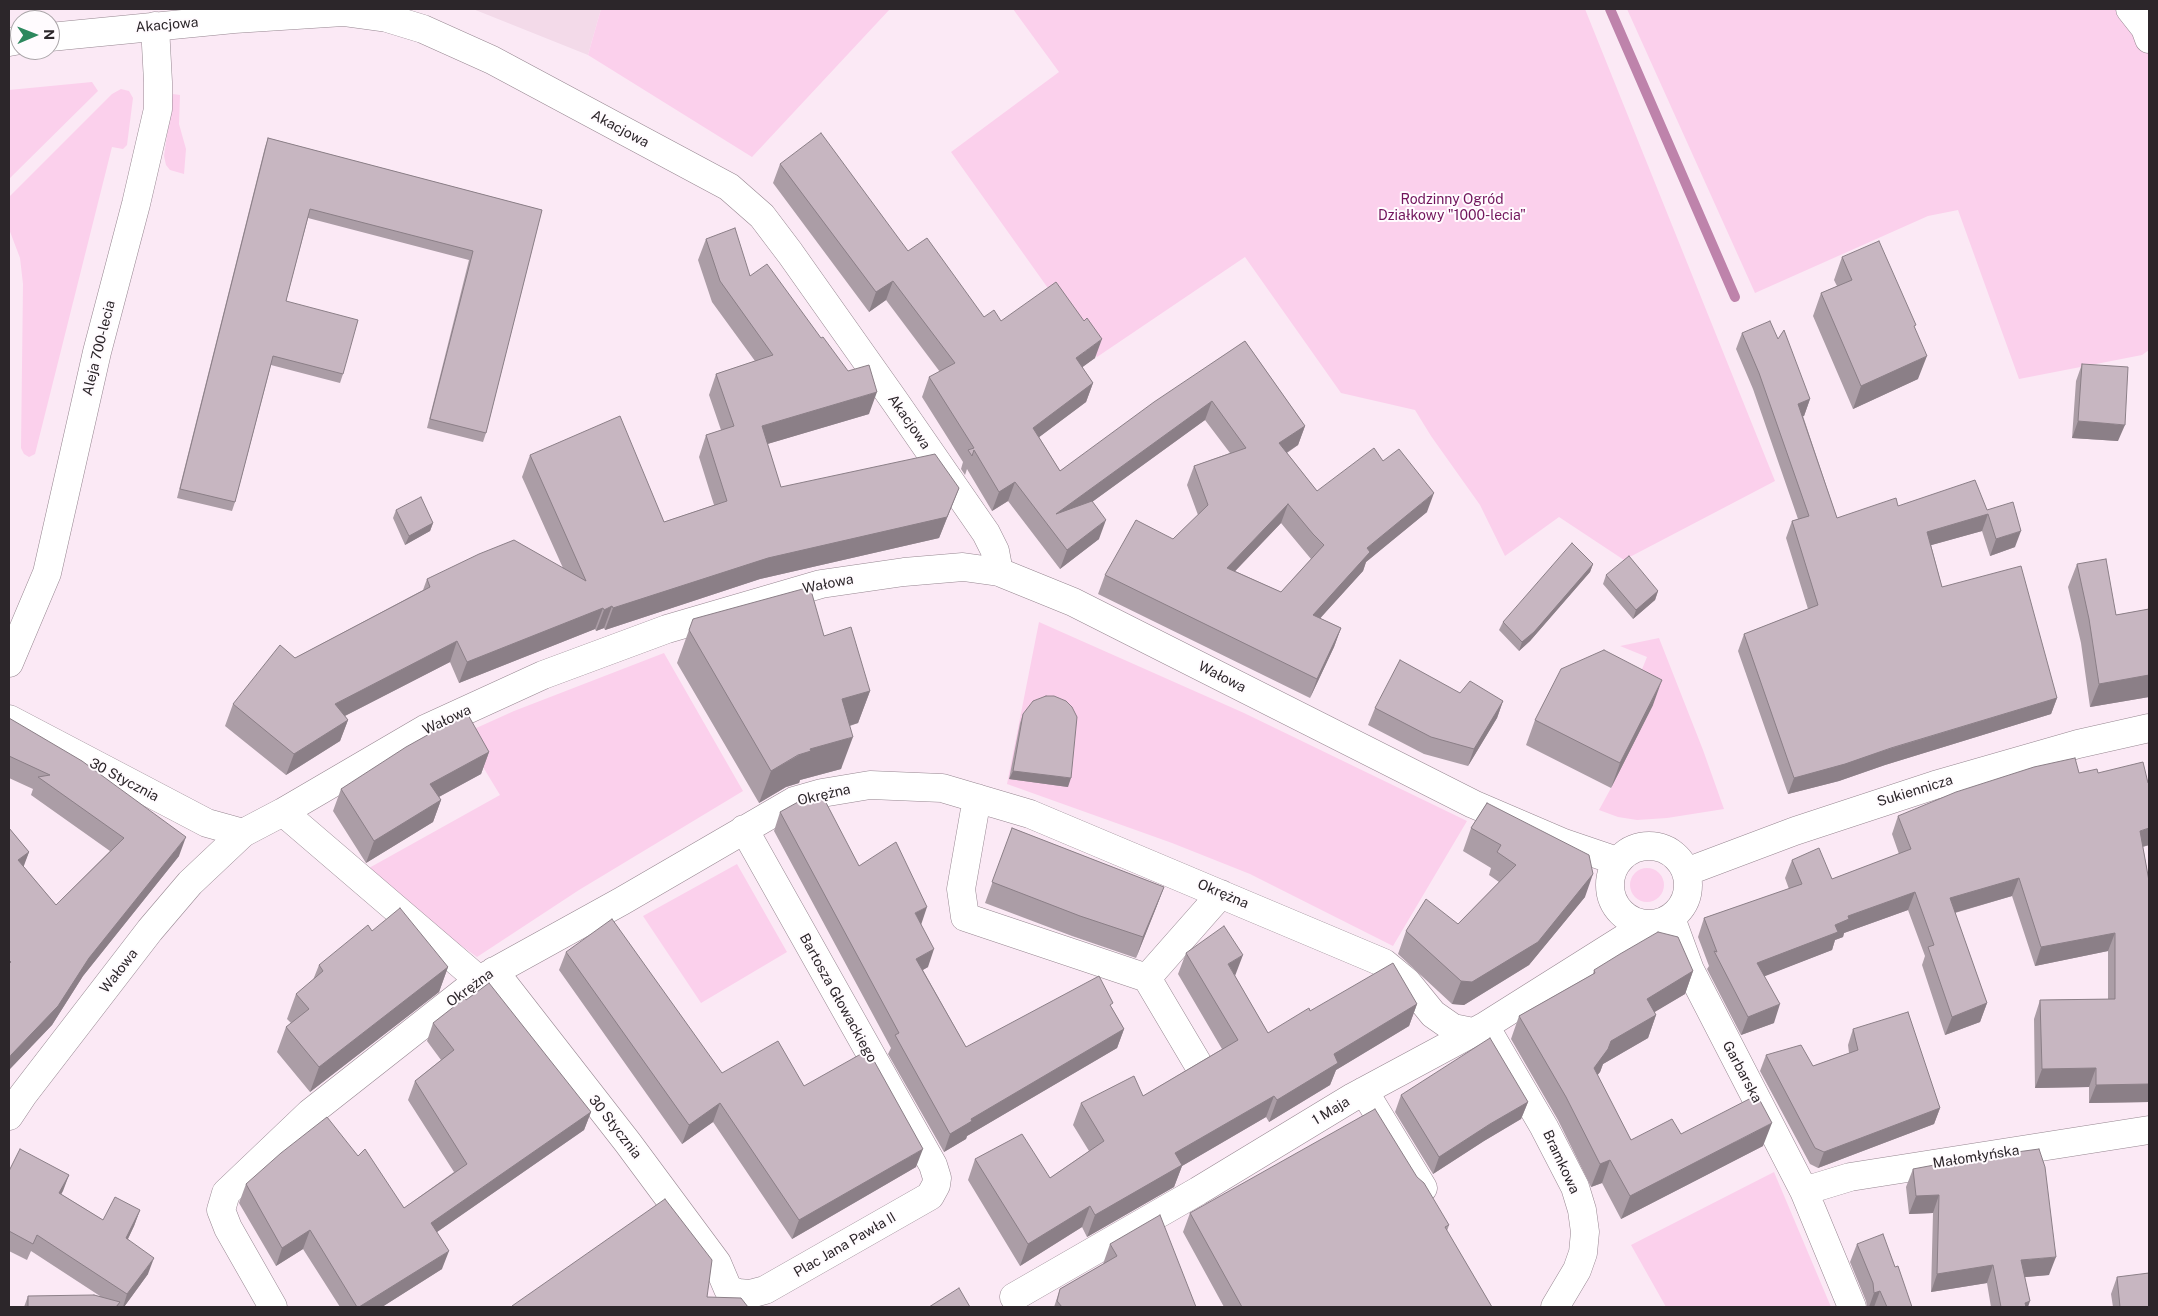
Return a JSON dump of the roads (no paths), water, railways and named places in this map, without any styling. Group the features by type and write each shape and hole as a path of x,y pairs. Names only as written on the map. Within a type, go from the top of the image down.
{"street":[{"path":"2130,9 2145,28 2149,39"},
{"name":"Akacjowa","path":"60,36 155,26 236,14 343,12 387,18 457,42 729,187 762,216 894,400 986,533 995,551 999,572"},
{"name":"Aleja 700-lecia","path":"9,663 47,573 97,352 136,204 158,109 155,26"},
{"name":"Wałowa","path":"9,1116 23,1095 156,924 190,883 243,833 283,812 425,729 543,675 667,629 820,584 904,572 963,567 999,572 1073,602 1468,801 1564,843 1617,861"},
{"name":"30 Stycznia","path":"9,719 207,823 243,833"},
{"name":"Sukiennicza","path":"1686,872 1795,831 1935,785 2078,744 2149,728"},
{"name":"Okrężna","path":"273,1307 228,1228 221,1210 226,1193 310,1113 492,972 622,901 794,801 822,793 870,785 942,788 1030,814 1384,963 1407,982 1433,1014 1453,1028 1479,1029"},
{"path":"977,798 961,889 965,917 1147,978 1198,1064"},
{"name":"30 Stycznia","path":"283,812 492,972 628,1143 717,1263 722,1298"},
{"name":"Bartosza Głowackiego","path":"744,829 933,1165"},
{"path":"1653,845 1666,849 1680,860 1686,872 1688,887 1685,901 1659,921 1638,923 1625,916 1616,906 1611,894 1610,882 1617,861 1627,852 1640,846 1653,845"},
{"path":"1147,978 1221,894"},
{"name":"1 Maja","path":"1014,1297 1359,1094 1479,1029 1659,921"},
{"name":"Garbarska","path":"1659,921 1690,970 1804,1191 1852,1307"},
{"name":"Bramkowa","path":"1479,1029 1544,1126 1575,1187 1582,1210 1585,1232 1583,1253 1577,1270 1555,1307"},
{"path":"1359,1094 1424,1188"},
{"name":"Małomłyńska","path":"1804,1191 1850,1177 2149,1130"},
{"name":"Plac Jana Pawła II","path":"722,1298 738,1293 750,1294 766,1290 930,1196 936,1185 933,1165"}],"waterway":[{"path":"1610,9 1735,297"}],"park label":[{"name":"Rodzinny Ogród Działkowy \"1000-lecia\"","path":"1452,208"}]}
